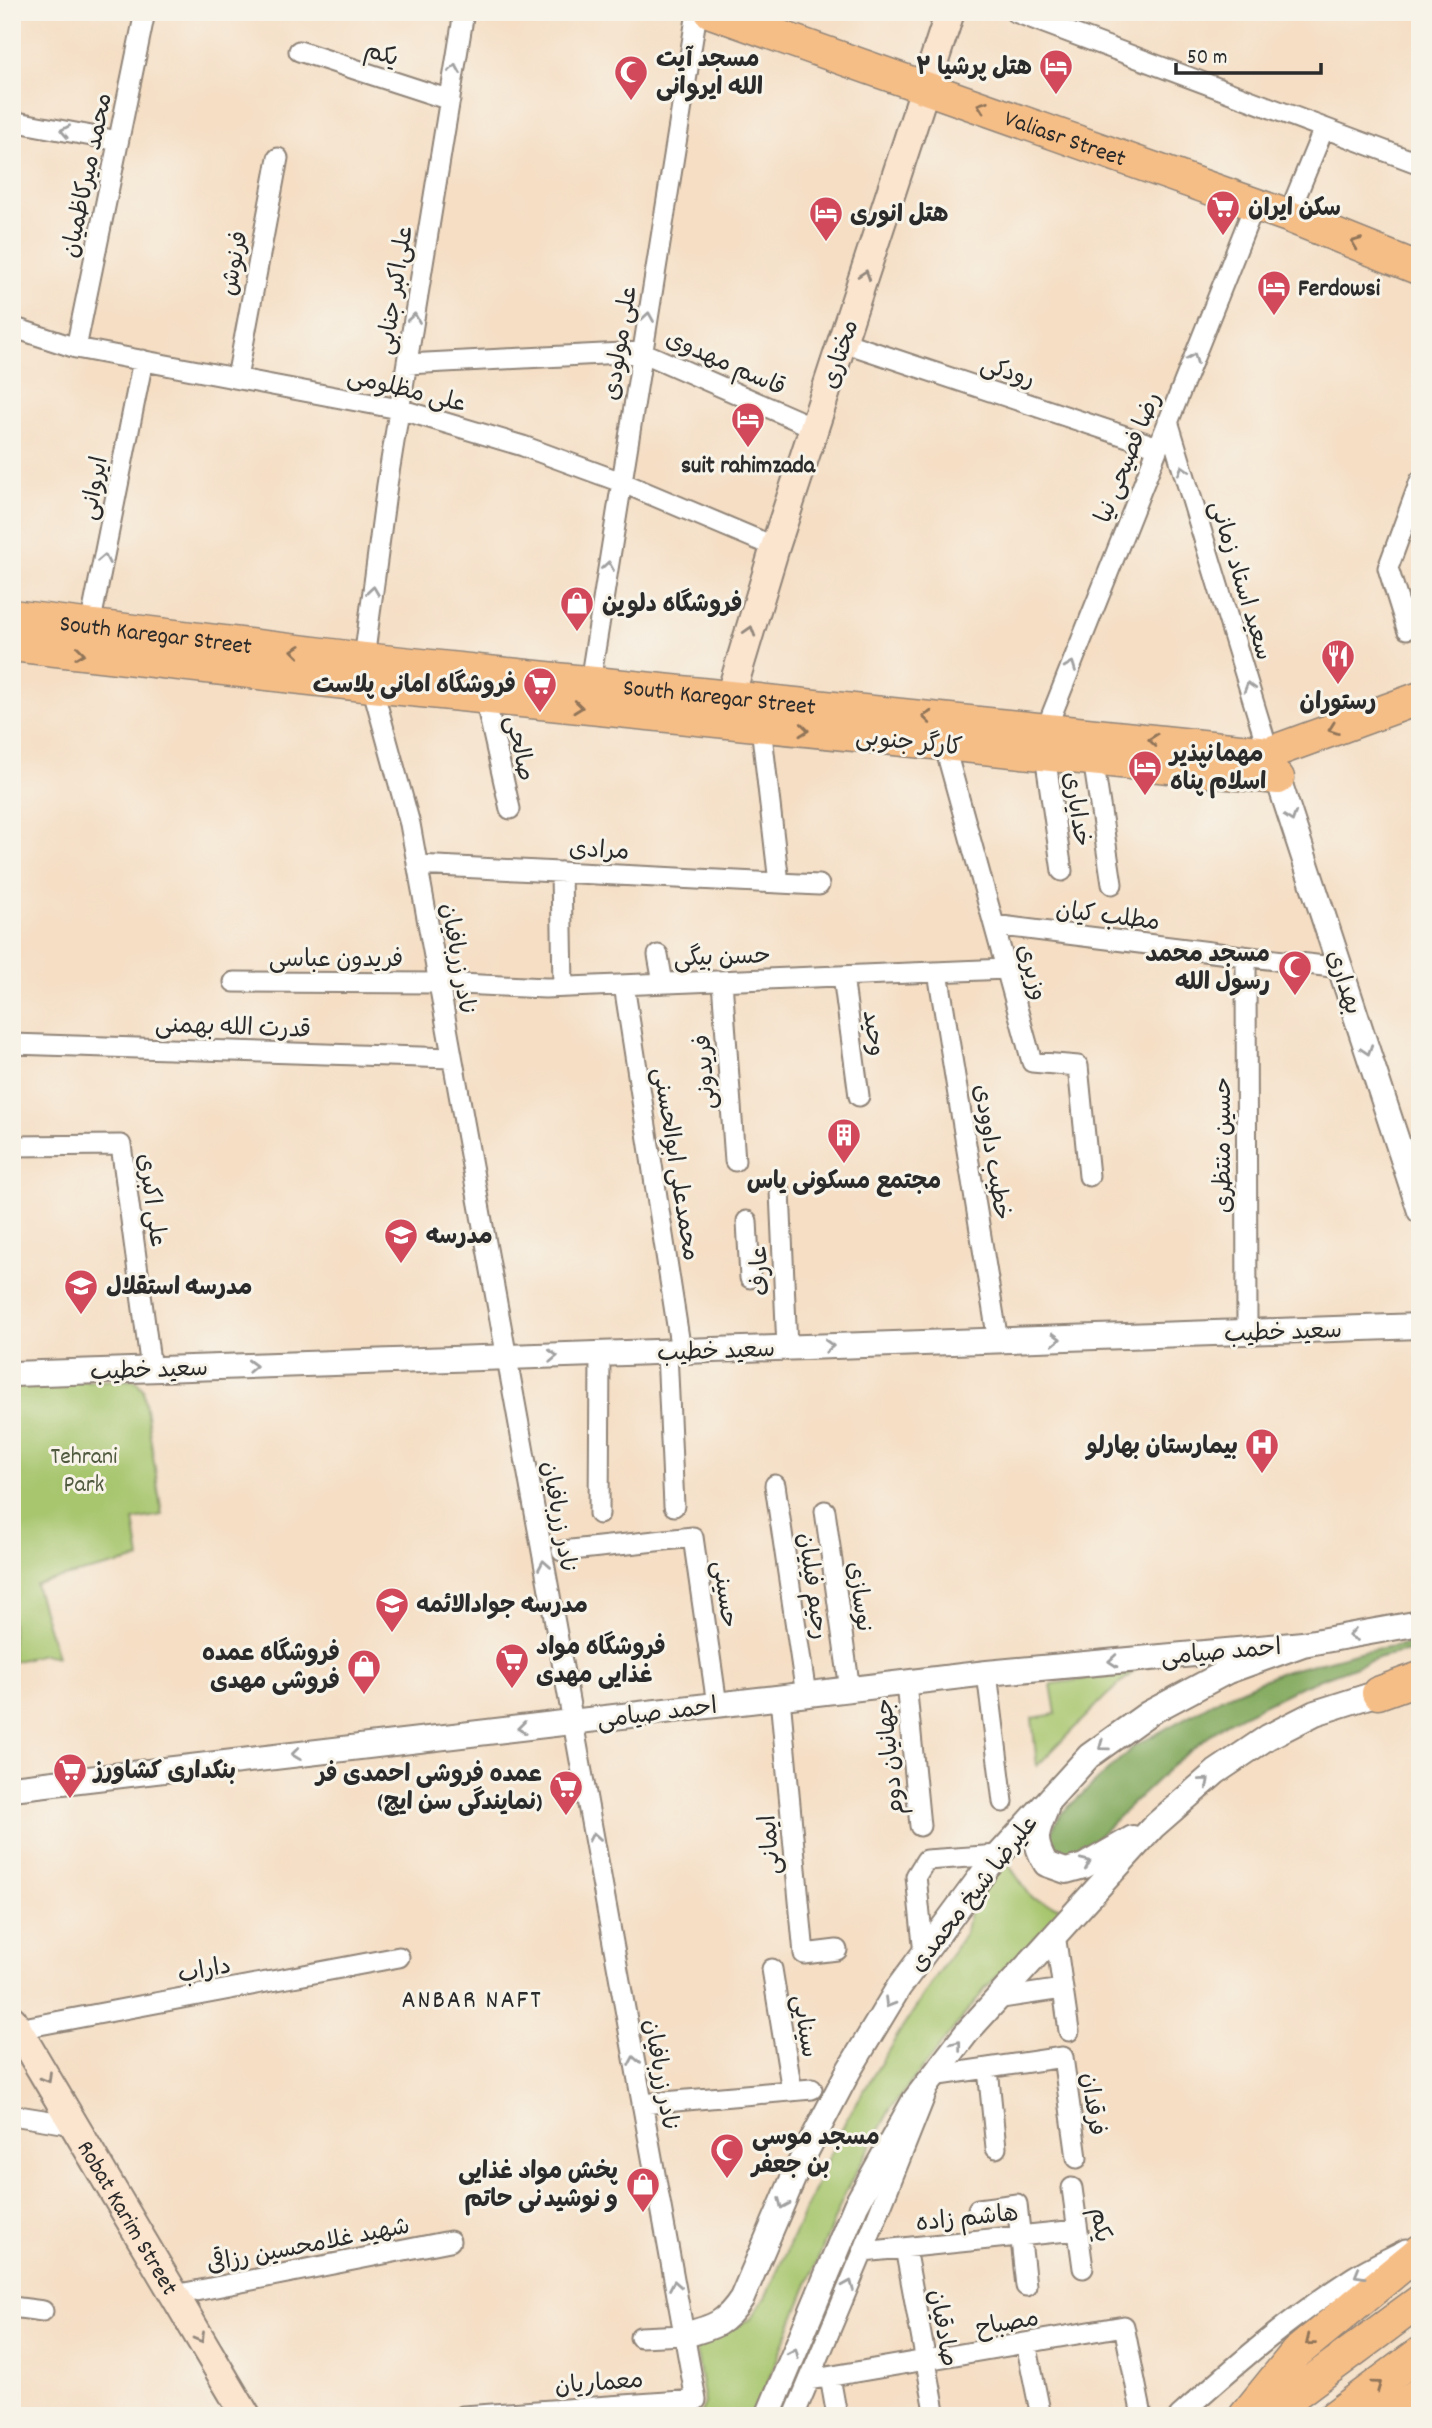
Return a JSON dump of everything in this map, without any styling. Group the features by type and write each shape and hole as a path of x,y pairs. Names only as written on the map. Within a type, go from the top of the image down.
{"main road":[{"name":"Valiasr Street","path":"711,12 1255,204 1420,269"},
{"name":"مختاری","path":"730,697 775,547 950,12"},
{"name":"South Karegar Street","path":"12,616 90,626 368,673"},
{"name":"South Karegar Street","path":"12,645 368,673 590,682 730,697 1045,742 1274,765 1420,698"},
{"name":"کارگر جنوبی","path":"368,673 485,698 944,744 1045,742 1093,759 1274,765"},
{"path":"1378,1693 1420,1678"},
{"path":"1378,1693 1420,1690"},
{"name":"Robat Karim Street","path":"15,2025 246,2416"},
{"path":"1245,2416 1296,2353 1420,2251"},
{"path":"1265,2416 1420,2301"},
{"path":"1335,2416 1420,2353"},
{"path":"1385,2416 1420,2393"}],"street":[{"name":"محمد میرکاظمیان","path":"76,348 145,12"},
{"name":"علی‌اکبر جنابی","path":"368,673 399,409 464,12"},
{"name":"علی مولودی","path":"590,682 697,12"},
{"path":"1015,12 1420,164"},
{"name":"یکم","path":"299,51 450,100"},
{"path":"12,121 118,141"},
{"path":"1288,216 1324,128"},
{"name":"فرنوش","path":"237,378 278,158"},
{"name":"رضا فصیحی نیا","path":"1045,742 1168,421 1255,204"},
{"name":"علی مظلومی","path":"12,327 76,348 399,409 523,446 621,482 775,547"},
{"name":"رودکی","path":"843,342 1158,447"},
{"name":"قاسم مهدوی","path":"407,363 642,352 815,428"},
{"name":"ایروانی","path":"90,626 143,360"},
{"name":"سعید استاد زمانی","path":"1168,421 1274,765"},
{"path":"1407,629 1388,568 1413,523 1420,481"},
{"name":"نادر زربافیان","path":"368,673 410,824 684,2335 692,2408"},
{"name":"صالحی","path":"485,698 510,809"},
{"path":"761,726 779,883"},
{"name":"خدایاری","path":"1045,742 1062,871"},
{"name":"وزیری","path":"944,744 1032,1062 1078,1066 1089,1177"},
{"path":"1093,759 1112,884"},
{"name":"بهداری","path":"1274,765 1420,1211"},
{"name":"مرادی","path":"417,865 819,885"},
{"path":"561,872 563,987"},
{"name":"مطلب کیان","path":"994,925 1340,968"},
{"path":"658,955 663,983"},
{"name":"حسین منتظری","path":"1246,957 1247,1332"},
{"name":"حسن بیگی","path":"439,983 563,987 1006,969"},
{"name":"خطیب داوودی","path":"938,972 998,1341"},
{"name":"وحید","path":"843,976 859,1096"},
{"name":"فریدونی","path":"722,981 735,1161"},
{"name":"فریدون عباسی","path":"234,982 439,983"},
{"name":"محمدعلی ابوالحسنی","path":"624,985 674,1352 674,1506"},
{"name":"قدرت الله بهمنی","path":"12,1044 452,1058"},
{"name":"علی اکبری","path":"12,1146 121,1145 151,1369"},
{"name":"عارف","path":"780,1191 787,1348"},
{"path":"747,1221 750,1278"},
{"path":"749,1252 782,1252"},
{"name":"سعید خطیب","path":"12,1374 1420,1326"},
{"path":"598,1514 600,1354"},
{"name":"رحیم فیلیان","path":"775,1485 806,1695"},
{"name":"نوسازی","path":"825,1511 850,1690"},
{"name":"حسینی","path":"562,1552 693,1537 717,1705"},
{"name":"علیرضا شیخ محمدی","path":"684,2335 713,2327 730,2316 742,2298 797,2169 849,2070 899,1987 999,1855 1089,1756 1149,1713 1228,1671 1303,1644 1420,1623"},
{"name":"احمد صیامی","path":"12,1788 987,1673 1303,1644"},
{"path":"987,1673 1003,1802"},
{"name":"جهانیان دوم","path":"906,1683 920,1826"},
{"path":"768,2416 856,2205 914,2101 996,1999 1153,1826 1216,1772 1268,1737 1315,1713 1378,1693"},
{"name":"ایمانی","path":"780,1698 804,1954 837,1950"},
{"path":"1052,1795 1039,1826 1036,1846 1046,1864 1066,1871 1084,1866 1153,1826"},
{"path":"924,1954 916,1876 926,1860 999,1855"},
{"path":"1055,1934 1069,2031"},
{"name":"داراب","path":"15,2025 399,1957"},
{"name":"سینایی","path":"772,1969 792,2091"},
{"path":"996,1999 1062,1989"},
{"name":"فرقدان","path":"988,2069 1063,2057 1076,2158"},
{"path":"933,2076 988,2069 996,2148"},
{"path":"793,2416 863,2252 933,2076"},
{"path":"642,2104 812,2089"},
{"path":"12,2115 75,2125"},
{"name":"یکم","path":"1072,2188 1083,2268"},
{"path":"978,2209 1017,2204 1026,2286"},
{"name":"هاشم زاده","path":"863,2252 1077,2230"},
{"name":"شهید غلامحسین رزاقی","path":"175,2295 450,2241"},
{"path":"1179,2416 1298,2316 1355,2276 1420,2242"},
{"name":"صادقیان","path":"905,2248 936,2416"},
{"path":"12,2307 43,2311"},
{"name":"مصباح","path":"809,2380 1124,2326 1142,2416"},
{"path":"640,2337 684,2335"},
{"path":"1026,2343 1041,2416"},
{"path":"830,2377 837,2416"},
{"name":"معماریان","path":"463,2416 692,2408"}],"green space":[{"name":"Tehrani Park","path":"135,1380 143,1389 162,1515 134,1520 140,1559 35,1584 57,1657 43,1654 12,1662 12,1382"},
{"path":"1420,1642 1420,1649 1384,1656 1304,1685 1226,1723 1175,1763 1077,1856 1063,1862 1050,1860 1051,1836 1061,1814 1133,1747 1221,1698 1279,1673 1363,1651"},
{"path":"1133,1672 1037,1766 1032,1718 1056,1714 1051,1684"},
{"path":"1006,1861 1032,1898 1064,1909 986,1988 891,2108 846,2191 754,2416 699,2416 705,2403 695,2343 751,2319 766,2296 845,2122 899,2033 965,1933 972,1904"}],"place":[{"name":"هتل پرشیا ۲","path":"1056,96"},
{"name":"مسجد آیت الله ایروانی","path":"631,102"},
{"name":"سكن ايران","path":"1223,237"},
{"name":"هتل انوری","path":"826,243"},
{"name":"Ferdowsi","path":"1274,317"},
{"name":"suit rahimzada","path":"748,449"},
{"name":"فروشگاه دلوین","path":"577,633"},
{"name":"رستوران","path":"1338,686"},
{"name":"فروشگاه امانی پلاست","path":"540,714"},
{"name":"مهمانپذیر اسلام پناه","path":"1145,797"},
{"name":"مسجد محمد رسول الله","path":"1295,997"},
{"name":"مجتمع مسکونی یاس","path":"844,1165"},
{"name":"مدرسه","path":"401,1265"},
{"name":"مدرسه استقلال","path":"81,1316"},
{"name":"بیمارستان بهارلو","path":"1262,1475"},
{"name":"مدرسه جوادالائمه","path":"392,1634"},
{"name":"فروشگاه مواد غذایی مهدی","path":"512,1690"},
{"name":"فروشگاه عمده فروشی مهدی","path":"364,1696"},
{"name":"بنکداری کشاورز","path":"70,1800"},
{"name":"عمده فروشی احمدی فر (نمایندگی سن ایچ)","path":"566,1817"},
{"name":"مسجد موسی بن جعفر","path":"727,2180"},
{"name":"پخش مواد غذایی و نوشیدنی حاتم","path":"643,2214"}],"district":[{"name":"ANBAR NAFT","path":"472,1998"}]}
